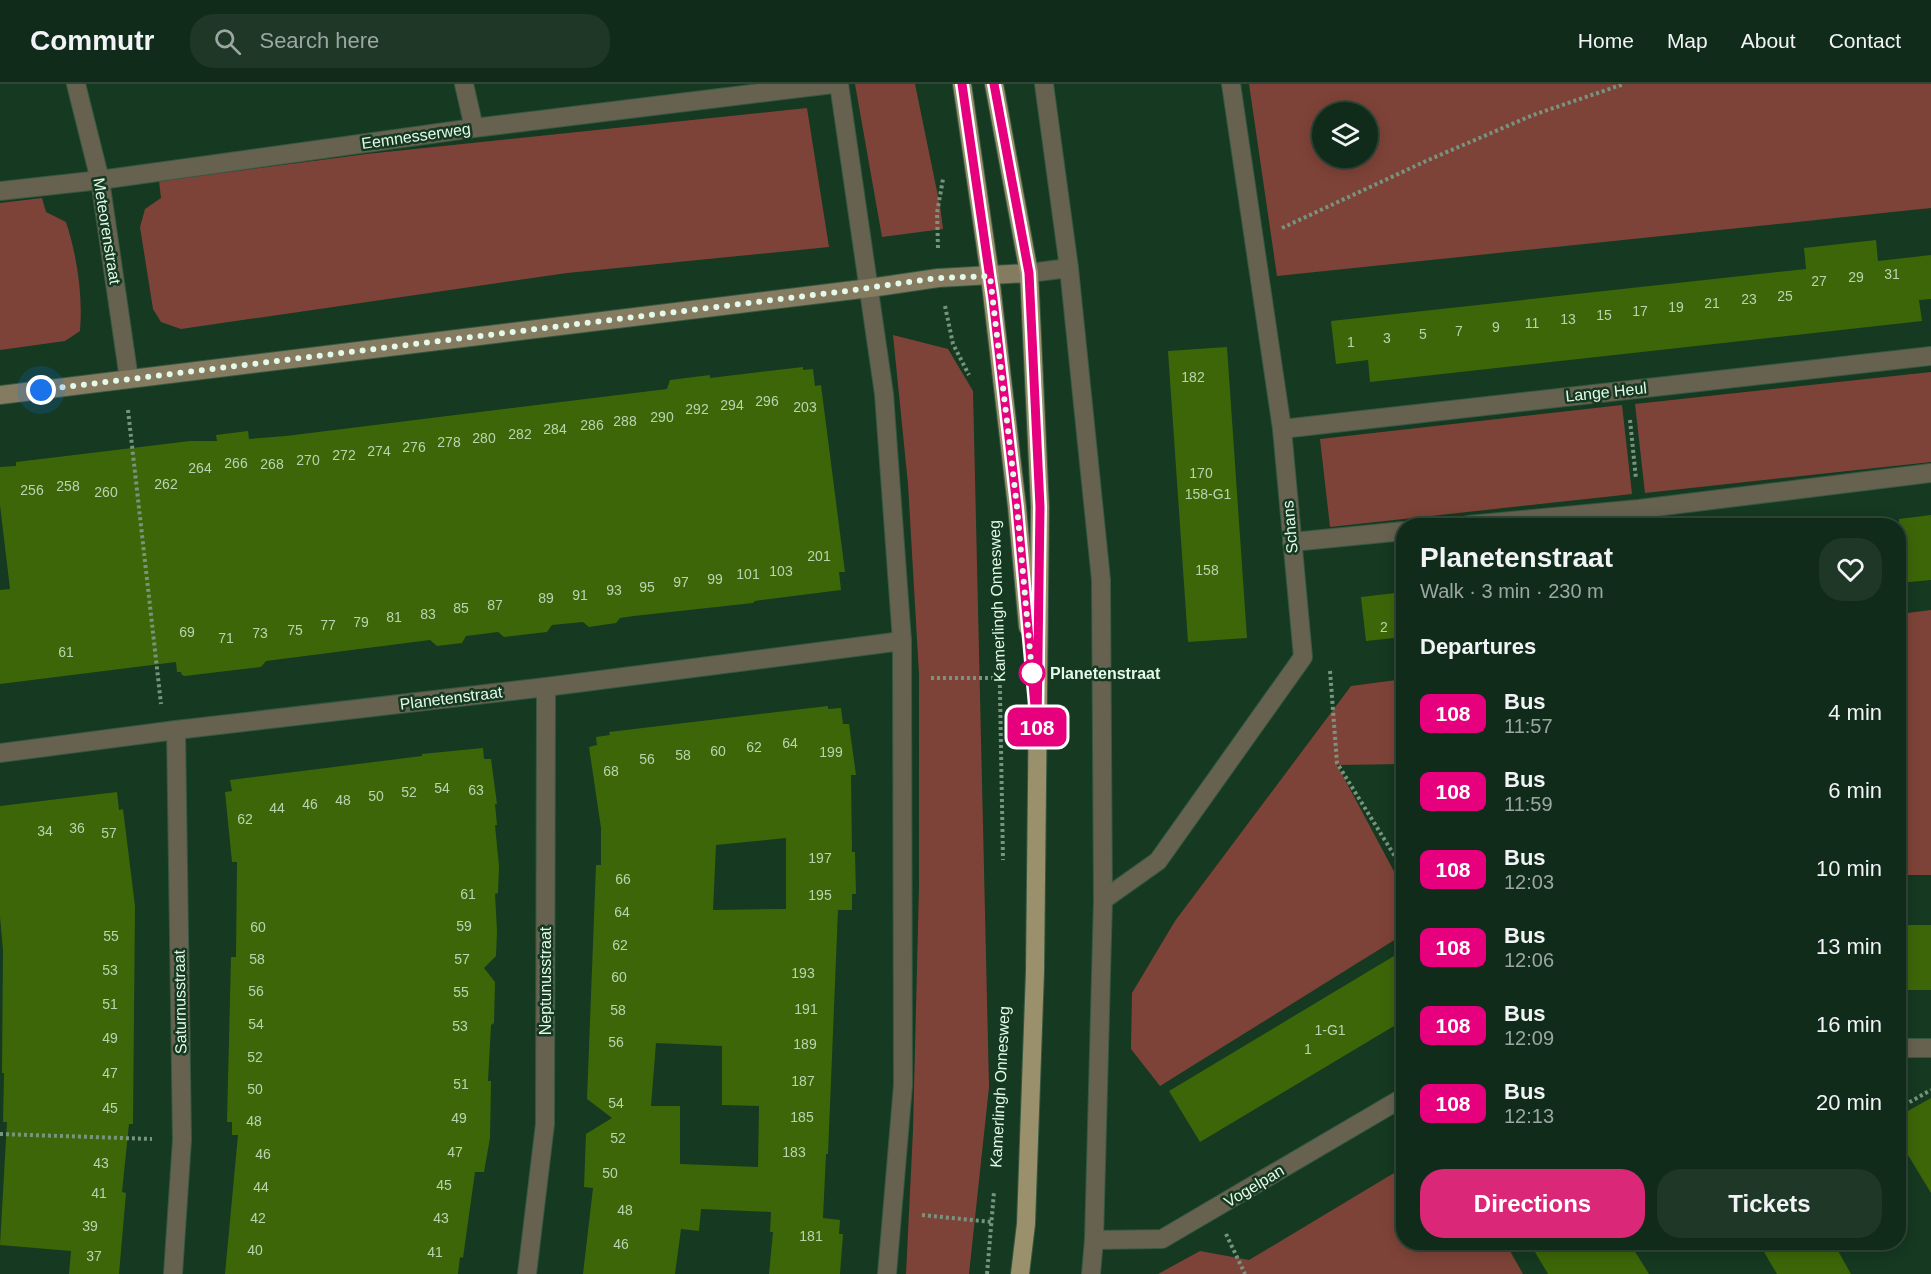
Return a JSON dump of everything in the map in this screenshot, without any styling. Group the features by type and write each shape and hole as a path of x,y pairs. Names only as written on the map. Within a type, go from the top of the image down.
{"main road":[{"name":"Kamerlingh Onnesweg","path":"962,84 990,276 1017,507 1037,728"},
{"name":"Kamerlingh Onnesweg","path":"994,84 1029,273 1040,507 1035,971 1026,1224 1020,1274"}],"street":[{"name":"Meteorenstraat","path":"76,84 100,180 126,379"},
{"path":"464,84 474,128"},
{"name":"Eemnesserweg","path":"0,191 100,180 474,128 833,84"},
{"path":"839,84 884,394 902,641 903,1085 887,1274"},
{"path":"1044,84 1069,268 1101,580 1103,900 1095,1240 1091,1274"},
{"name":"Schans","path":"1232,84 1281,429 1302,657"},
{"path":"0,395 938,278 990,276 1069,268"},
{"name":"Lange Heul","path":"1281,429 1931,356"},
{"path":"1539,518 1931,473"},
{"path":"1292,542 1396,532"},
{"name":"Planetenstraat","path":"0,753 902,641"},
{"path":"1103,900 1158,861 1302,657"},
{"name":"Neptunusstraat","path":"526,1274 545,1124 546,687"},
{"name":"Saturnusstraat","path":"170,731 182,1140 173,1274"},
{"path":"1906,1048 1931,1048"},
{"name":"Vogelpan","path":"1095,1240 1162,1239 1396,1102"}],"path":[{"path":"1256,241 1426,161 1533,115 1624,84"},
{"path":"944,178 937,213 938,278 953,344 974,383"},
{"path":"126,379 146,555 170,731"},
{"path":"1627,390 1640,508"},
{"name":"Kamerlingh Onnesweg","path":"998,631 1001,678 1003,867"},
{"path":"1302,657 1329,665 1337,763 1396,858"},
{"path":"903,678 1001,678"},
{"path":"1906,1104 1931,1090"},
{"path":"0,1134 182,1140"},
{"name":"Kamerlingh Onnesweg","path":"987,1274 994,1186"},
{"path":"1214,1209 1245,1274"},
{"path":"891,1212 992,1222"}],"shaded area":[{"path":"855,84 915,84 943,229 882,237"},
{"path":"1249,84 1931,84 1931,208 1277,276"},
{"path":"807,108 829,247 567,273 181,329 161,322 153,309 140,227 145,209 161,198 159,181 367,154"},
{"path":"42,198 46,212 66,222 70,235 80,290 80,331 65,341 0,350 0,203"},
{"path":"893,335 948,349 973,391 989,1087 969,1274 906,1274 913,1130 919,886 919,674 908,484"},
{"path":"1931,372 1931,462 1645,493 1635,404"},
{"path":"1622,405 1632,494 1330,527 1320,439"},
{"path":"1931,610 1931,875 1906,875 1906,613"},
{"path":"1396,680 1396,764 1337,765 1396,875 1396,939 1160,1086 1131,1049 1132,993 1175,921 1351,686"},
{"path":"1396,1172 1396,1250 1510,1250 1523,1274 1158,1274 1200,1251 1249,1260"}],"building":[{"path":"1876,240 1878,261 1931,255 1931,299 1919,300 1922,321 1370,382 1368,360 1336,364 1331,321 1806,269 1804,248"},
{"path":"1227,347 1247,638 1188,642 1168,351"},
{"path":"803,367 803,370 813,369 815,386 821,385 845,572 839,572 841,590 753,603 620,618 616,623 589,627 583,622 552,625 547,632 504,637 498,632 466,636 462,643 437,646 430,640 266,661 261,667 185,676 177,672 176,662 0,684 0,590 10,589 0,505 0,467 16,466 16,462 190,441 217,441 216,435 248,431 249,439 286,436 667,389 670,380 710,375 710,378"},
{"path":"1931,515 1931,580 1906,582 1906,518"},
{"path":"1396,593 1396,638 1366,641 1361,597"},
{"path":"828,706 828,709 841,708 843,724 849,724 856,775 851,775 852,852 855,852 856,894 852,894 852,910 838,910 828,1154 826,1154 823,1218 840,1220 839,1234 843,1234 840,1274 769,1274 773,1232 770,1232 771,1212 701,1209 699,1231 681,1229 675,1274 583,1274 593,1188 584,1187 586,1134 612,1118 587,1099 596,865 601,865 601,828 589,747 597,745 596,737 610,735 609,732","holes":["786,838 786,909 713,910 716,845","656,1043 722,1046 722,1105 759,1106 758,1167 680,1164 680,1106 651,1106"]},
{"path":"483,748 484,759 491,759 497,804 495,804 497,825 495,825 499,866 498,893 495,894 496,956 484,968 495,982 494,1023 491,1025 488,1081 491,1081 490,1138 484,1172 475,1172 463,1258 460,1257 458,1274 225,1274 238,1135 232,1135 232,1122 227,1122 231,957 236,957 237,862 232,862 225,792 232,791 230,780"},
{"path":"117,792 119,810 123,809 135,906 133,1124 129,1124 122,1192 126,1193 119,1274 69,1274 71,1251 0,1245 7,1122 3,1122 0,806"},
{"path":"1906,925 1931,925 1931,990 1906,990"},
{"path":"1396,955 1396,1025 1200,1142 1169,1091"},
{"path":"1931,1098 1931,1193 1906,1152 1906,1112"},
{"path":"1534,1250 1634,1250 1649,1274 1548,1274"},
{"path":"1763,1250 1838,1250 1851,1274 1777,1274"}],"bus line":[{"name":"108","path":"962,84 993,299 1017,507 1037,728 1040,507 1029,273 994,84"}],"place":[{"name":"Planetenstraat","path":"1032,673"}],"route":[{"path":"41,390 938,278 990,276 1017,507 1033,684 1032,673"}]}
